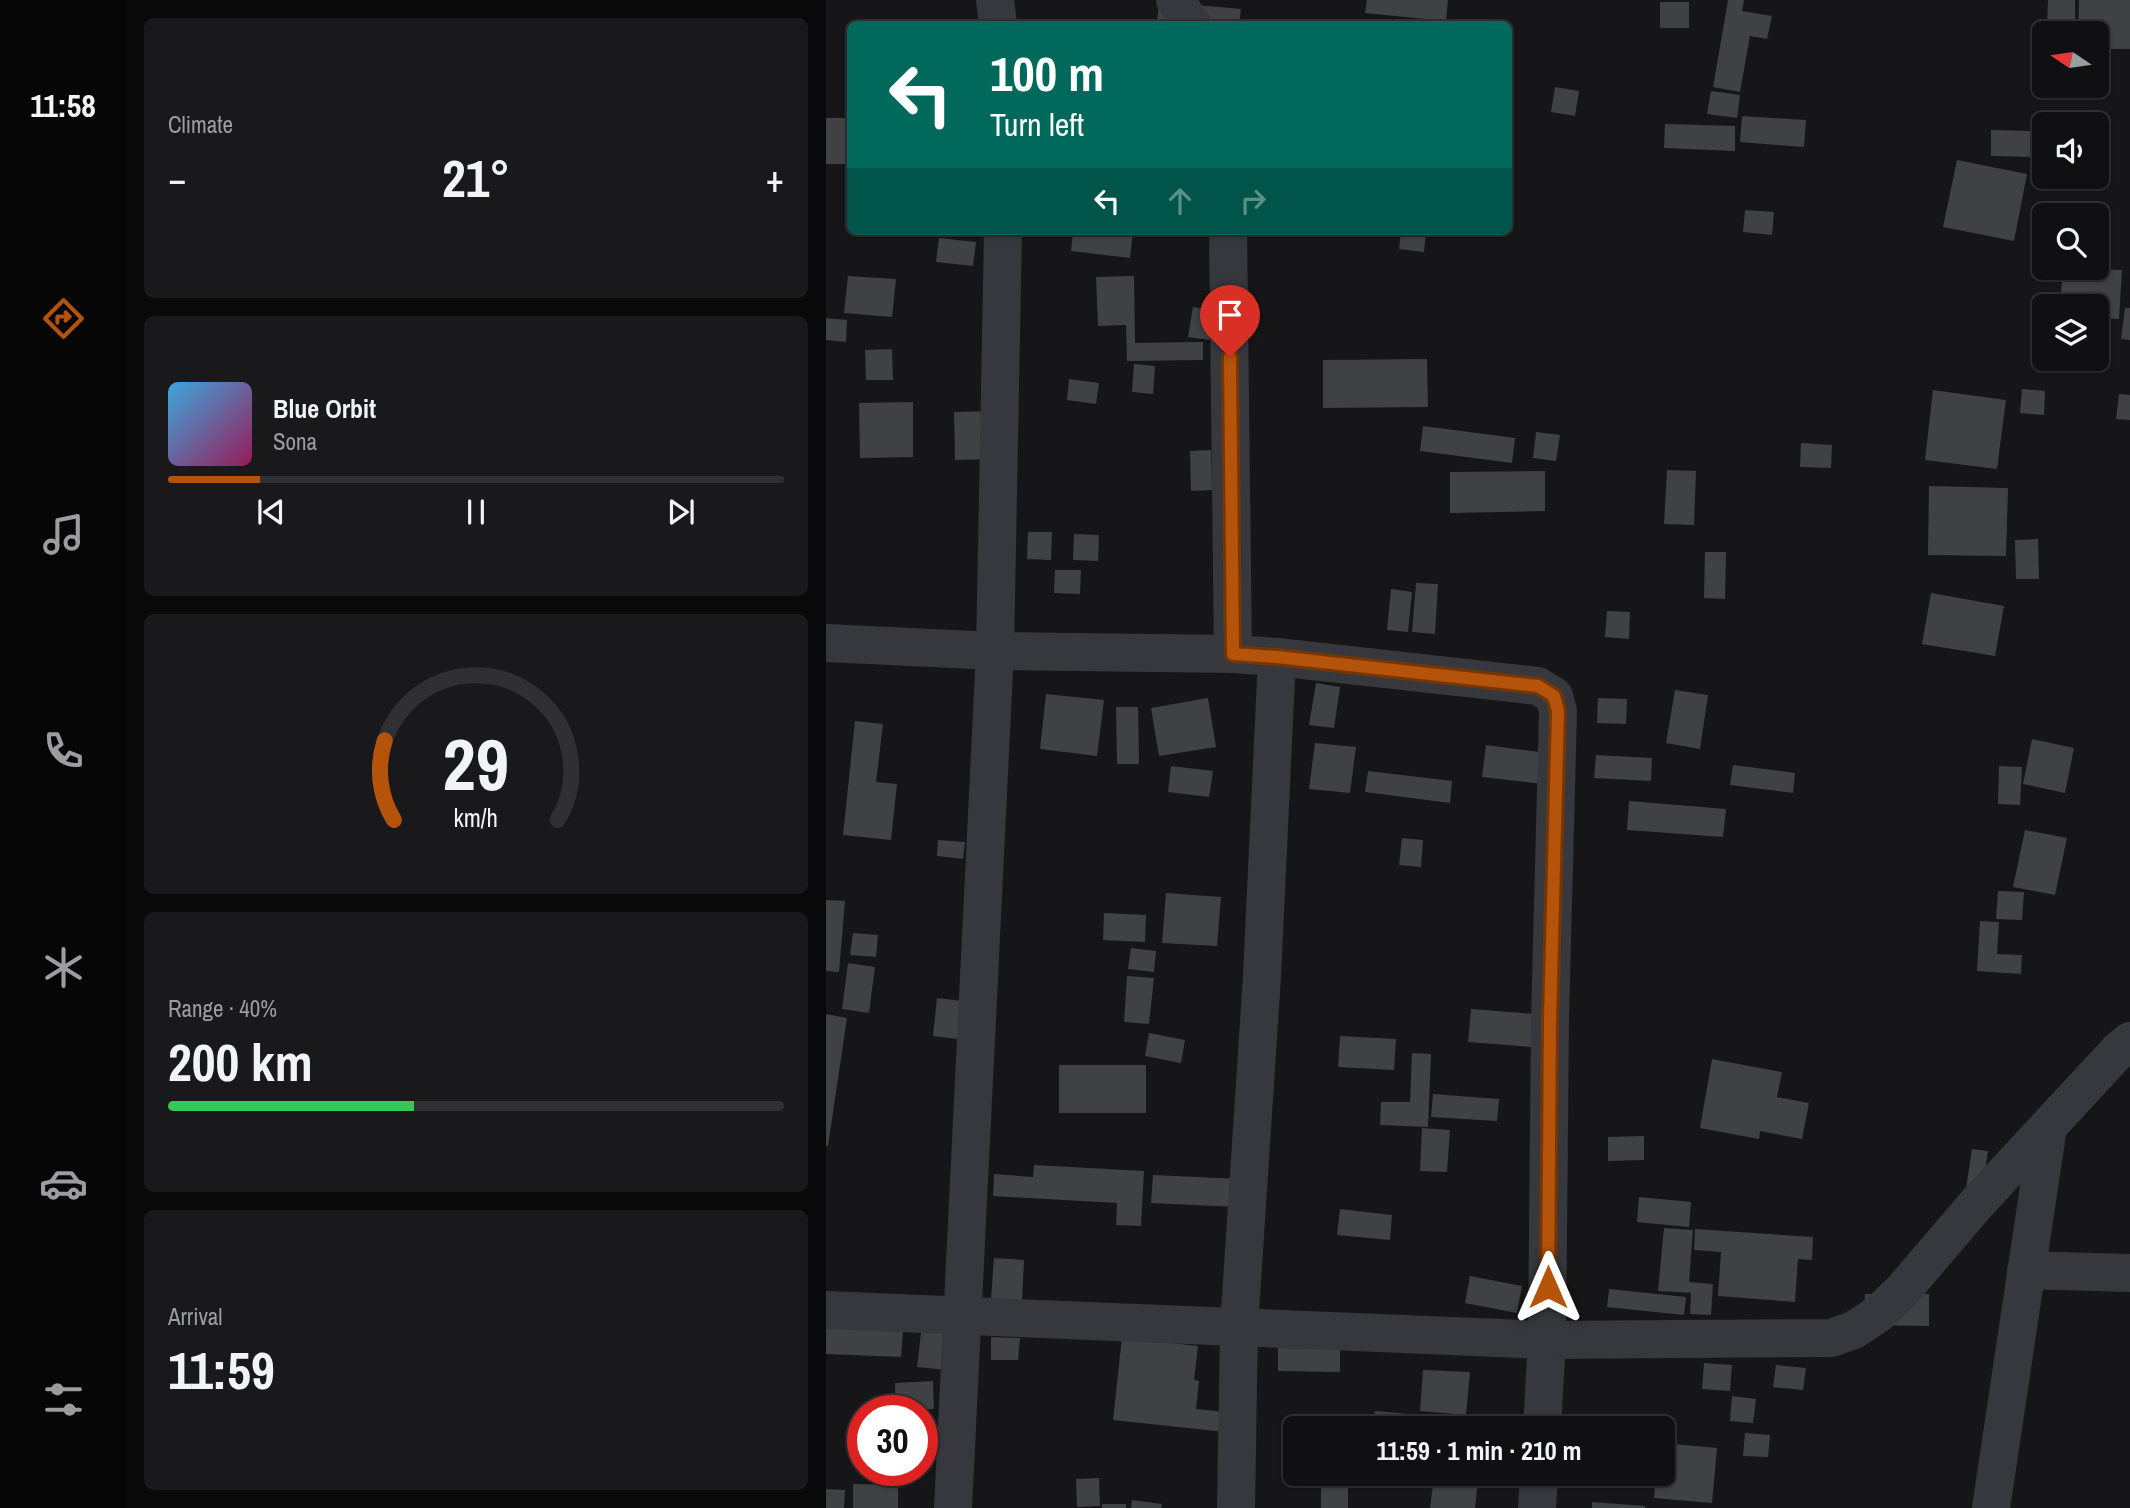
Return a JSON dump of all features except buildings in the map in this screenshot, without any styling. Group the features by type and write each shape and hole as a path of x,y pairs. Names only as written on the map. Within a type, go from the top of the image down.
{"street":[{"path":"995,0 998,21"},
{"path":"1175,0 1190,21"},
{"path":"953,1508 995,651 1003,235"},
{"path":"1228,235 1233,654"},
{"path":"826,643 995,651 1277,657 1538,686 1554,696 1558,711 1550,1020 1547,1340 1543,1416"},
{"path":"1236,1508 1239,1327 1262,976 1277,657"},
{"path":"826,1310 1547,1340 1830,1338 1854,1329 1878,1314 1902,1291 1978,1202 2130,1041"},
{"path":"1991,1508 2048,1126"},
{"path":"2026,1270 2130,1273"},
{"path":"1537,1508 1538,1486"}],"route":[{"path":"1230,357 1233,654 1538,686 1554,696 1558,711 1550,1020 1548,1287"}]}
